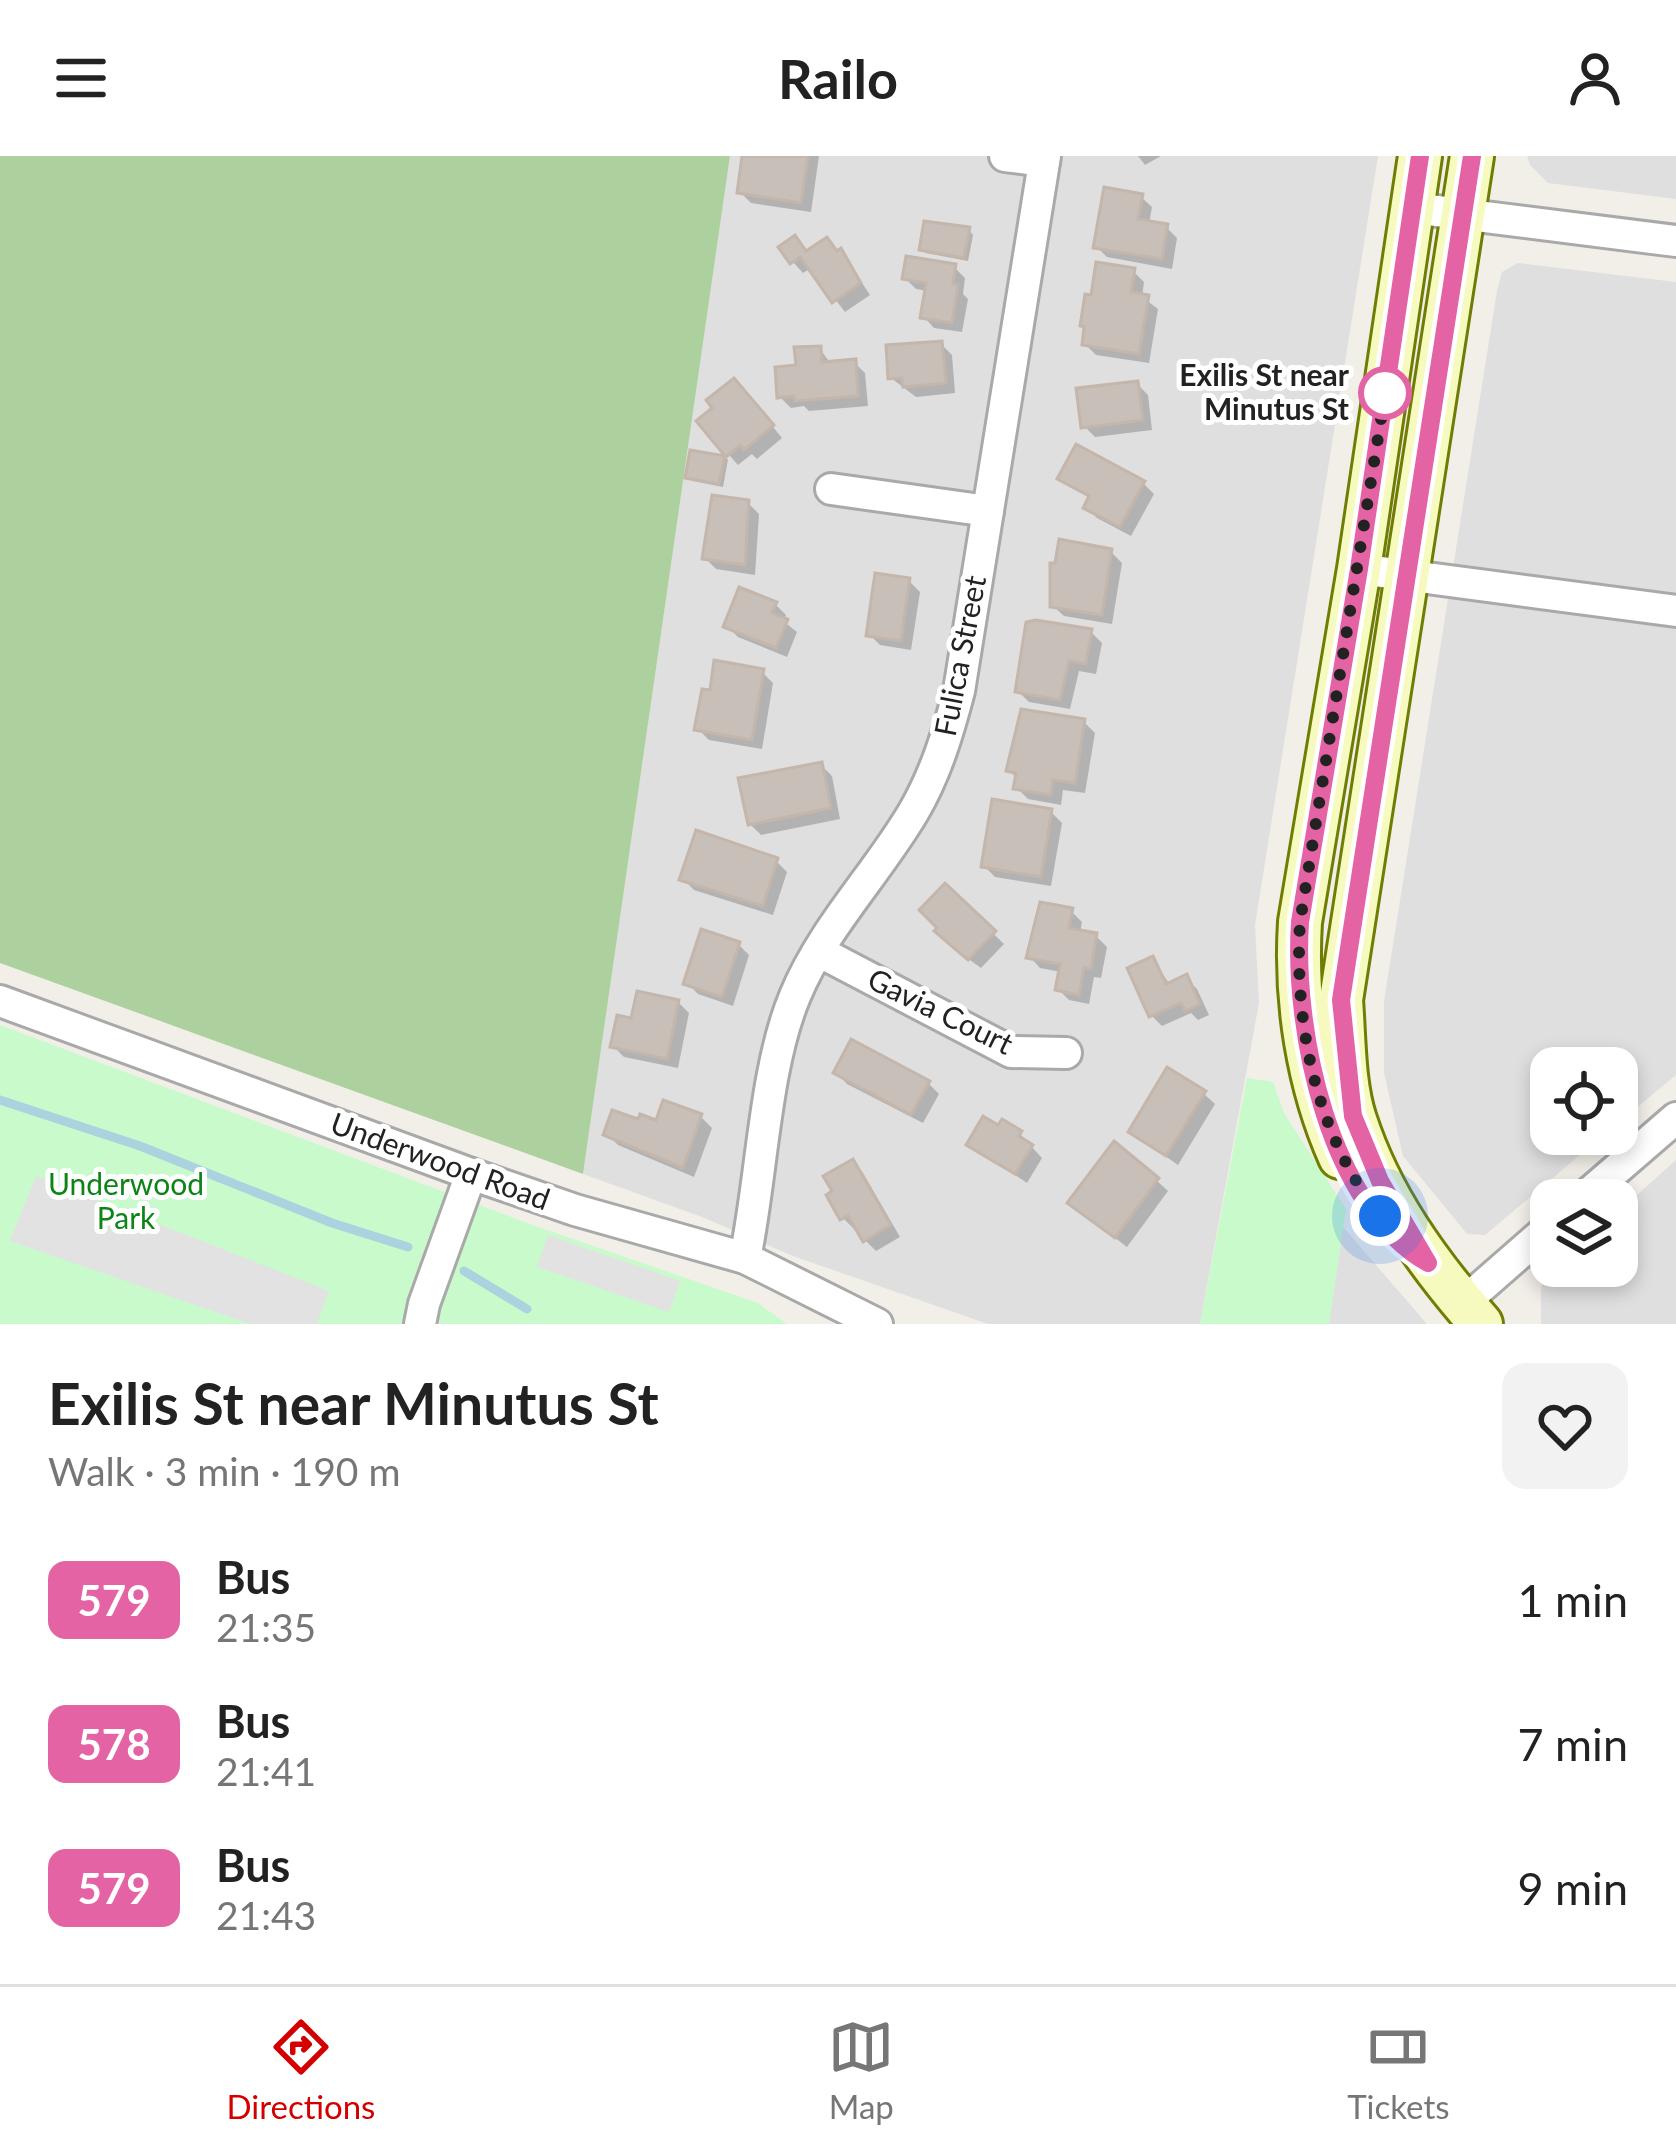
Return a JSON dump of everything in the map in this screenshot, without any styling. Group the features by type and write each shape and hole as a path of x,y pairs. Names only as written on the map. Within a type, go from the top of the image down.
{"street":[{"path":"1005,156 1044,159"},
{"path":"1420,156 1298,959 1316,1085 1337,1152 1352,1181 1407,1251 1428,1263"},
{"path":"1472,156 1341,1000 1353,1116 1380,1181 1428,1263 1472,1313 1530,1249"},
{"name":"Fulica Street","path":"745,1258 782,1035 796,994 914,811 944,748 959,691 1044,159"},
{"path":"1413,208 1676,241"},
{"path":"831,489 988,511"},
{"path":"1359,569 1676,610"},
{"name":"Gavia Court","path":"820,952 1011,1052 1066,1053"},
{"name":"Underwood Road","path":"0,1001 574,1210 745,1258 877,1324"},
{"path":"1605,1179 1676,1118"},
{"path":"420,1324 471,1174"}],"shaded area":[{"path":"730,156 1378,156 1255,925 1259,1003 1200,1324 988,1324 793,1256 583,1174"},
{"path":"1527,156 1676,156 1676,199 1548,183"},
{"path":"1518,263 1676,282 1676,1075 1638,1107 1638,1047 1530,1047 1530,1155 1580,1155 1552,1179 1530,1179 1530,1197 1485,1235 1467,1234 1403,1156 1384,1073 1384,1001 1502,272"},
{"path":"1676,1160 1676,1324 1541,1324 1541,1287 1638,1287 1638,1194"},
{"path":"36,1176 329,1291 317,1324 250,1324 10,1241"},
{"path":"1343,1227 1427,1324 1329,1324"},
{"path":"548,1235 680,1281 669,1312 537,1267"}],"green space":[{"path":"0,156 730,156 583,1174 0,963"},
{"name":"Underwood Park","path":"0,1025 527,1223 758,1303 787,1324 0,1324"},
{"path":"1247,1078 1273,1082 1284,1113 1346,1209 1329,1324 1200,1324"}],"building":[{"path":"742,156 808,156 801,203 737,193"},
{"path":"1104,187 1143,194 1138,219 1168,224 1162,259 1093,248"},
{"path":"924,221 970,227 964,258 919,250"},
{"path":"795,235 806,251 827,237 837,251 841,248 861,283 832,303 800,257 790,264 778,247"},
{"path":"906,256 956,264 952,323 920,318 926,283 902,279"},
{"path":"1096,262 1135,268 1131,292 1149,295 1139,354 1082,345 1085,294 1091,295"},
{"path":"942,341 946,383 903,387 902,378 888,379 886,345"},
{"path":"821,346 822,362 856,359 858,396 777,398 775,367 796,365 794,347"},
{"path":"734,378 774,425 744,450 740,445 726,457 696,421 712,408 706,400"},
{"path":"1138,381 1143,420 1081,428 1076,388"},
{"path":"1076,444 1145,481 1120,527 1083,508 1089,496 1057,479"},
{"path":"690,450 725,456 719,484 685,478"},
{"path":"712,495 749,500 745,565 702,559"},
{"path":"1059,539 1112,549 1102,615 1050,607 1050,563 1055,563"},
{"path":"875,573 910,578 901,641 866,636"},
{"path":"739,587 777,602 772,613 788,619 776,648 723,627"},
{"path":"1026,622 1092,629 1086,664 1069,661 1060,700 1015,692"},
{"path":"714,660 764,669 752,740 694,730 702,689 710,690"},
{"path":"1021,709 1085,719 1075,783 1053,780 1051,795 1013,789 1016,773 1006,771"},
{"path":"822,762 831,808 748,825 738,778"},
{"path":"992,799 1052,809 1041,877 981,867"},
{"path":"696,830 778,858 763,906 679,880"},
{"path":"945,883 996,931 968,960 934,931 937,928 919,910"},
{"path":"1040,902 1073,908 1069,928 1097,933 1091,969 1084,968 1079,995 1055,990 1060,964 1026,958"},
{"path":"701,929 740,942 722,997 683,984"},
{"path":"1153,956 1166,984 1187,974 1200,1004 1185,1011 1181,1003 1149,1017 1127,968"},
{"path":"637,991 679,1000 667,1059 610,1047 617,1015 631,1018"},
{"path":"851,1039 930,1081 911,1115 833,1073"},
{"path":"1167,1067 1206,1091 1166,1156 1128,1132"},
{"path":"663,1100 702,1114 683,1168 603,1135 612,1110 656,1120"},
{"path":"983,1116 998,1125 1002,1119 1022,1131 1019,1136 1033,1145 1015,1174 966,1145"},
{"path":"1114,1141 1159,1178 1115,1238 1067,1203"},
{"path":"853,1159 891,1225 863,1242 848,1216 840,1220 826,1195 832,1191 823,1176"}],"waterway":[{"path":"0,1100 140,1146 332,1223 408,1247"},
{"path":"464,1271 527,1309"}],"bus line":[{"name":"579","path":"1420,156 1298,959 1316,1085 1337,1152 1352,1181 1407,1251 1428,1263 1380,1181 1353,1116 1341,1000 1472,156"}],"place":[{"name":"Exilis St near Minutus St","path":"1385,393"}],"route":[{"path":"1380,1216 1352,1181 1337,1152 1316,1085 1298,959 1300,922 1386,388 1385,393"}]}
